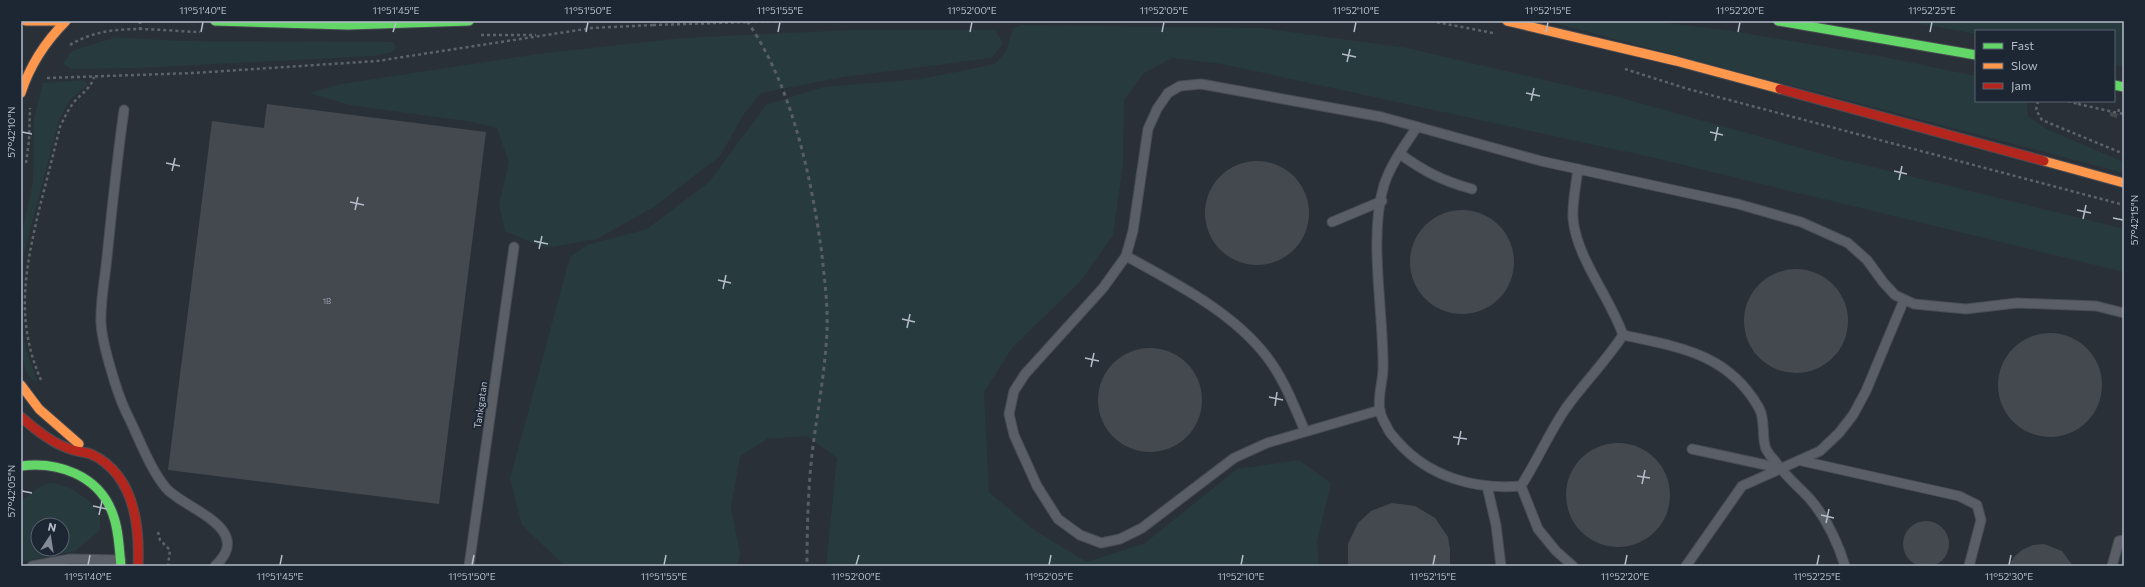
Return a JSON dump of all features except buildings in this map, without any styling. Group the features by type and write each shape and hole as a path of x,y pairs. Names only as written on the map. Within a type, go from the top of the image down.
{"main road":[{"path":"26,21 58,21"},
{"path":"21,93 39,55 54,33 66,21"},
{"path":"215,21 348,25 469,21"},
{"path":"1507,21 1676,61 2124,183"},
{"path":"1778,21 1975,55"},
{"path":"21,385 39,409 119,478 134,503 138,518 138,566"},
{"path":"21,417 40,433 58,444 92,455"},
{"path":"21,466 32,464 45,465 71,470 84,477 94,486 110,506 116,524 121,563"}],"lane":[{"path":"1380,410 1267,443 1234,458 1142,528 1120,539 1100,543 1080,535 1058,519 1037,486 1014,435 1009,414 1014,391 1025,374 1103,288 1126,256 1133,231 1148,129 1157,109 1168,93 1180,86 1201,84 1347,109 1578,169 1738,204 1801,222 1848,242 1867,260 1883,282 1895,295 1914,304 1959,308 2017,303 2096,306 2124,313"},
{"path":"124,110 114,182 101,324 107,353 124,408 157,474 166,488 178,499 212,519 225,532 227,544 224,556 216,566"},
{"path":"1417,127 1400,154 1384,185 1378,243 1384,370 1380,410 1387,429 1408,452 1454,480 1486,486 1521,486"},
{"path":"1400,154 1424,172 1447,182 1472,189"},
{"path":"1521,486 1538,460 1565,410 1586,381 1611,354 1622,335 1616,316 1578,240 1573,218 1578,169"},
{"path":"1332,222 1382,201"},
{"name":"Tankgatan","path":"469,566 514,247"},
{"path":"1126,256 1162,276 1201,301 1243,332 1268,358 1288,393 1305,431"},
{"path":"1686,566 1742,486 1780,468 1802,461 1820,451 1853,415 1866,391 1904,300"},
{"path":"1622,335 1679,347 1707,358 1728,369 1760,409 1766,449 1780,468 1810,500 1825,520 1841,552 1845,566"},
{"path":"1692,449 1780,468"},
{"path":"1802,461 1959,496 1977,505 1981,520 1969,566"},
{"path":"1486,486 1496,525 1501,566"},
{"path":"1521,486 1538,529 1556,551 1573,566"},
{"path":"2112,566 2119,541 2124,540"},
{"path":"32,566 70,559 121,563"}],"path":[{"path":"68,46 82,37 96,33 120,30 140,30 140,21"},
{"path":"45,78 194,74 377,61 592,28 779,21"},
{"path":"1432,21 1498,34"},
{"path":"1618,66 1688,89 2124,205"},
{"path":"42,381 29,348 22,304 29,254 60,128 65,115 75,100 93,83 94,77"},
{"path":"26,163 31,102"},
{"path":"2038,102 2036,110 2042,120 2124,154"},
{"path":"2078,102 2119,111 2124,114"},
{"path":"156,528 160,540 170,550 168,566"}],"green space":[{"path":"1546,21 1651,21 1732,31 1884,57 1975,76 1975,102 2027,102 2028,116 2046,129 2124,162 2124,173"},
{"path":"1906,21 2119,21 2124,25 2124,66 2115,64 2115,30 1975,30 1975,34"},
{"path":"1021,25 1261,28 1407,48 1618,97 1836,158 2124,229 2124,272 1655,158 1222,64 1172,58 1144,73 1124,100 1123,164 1113,235 1080,282 1012,348 984,392 989,492 1034,530 1087,562 1145,543 1237,469 1299,460 1331,483 1317,542 1319,566 826,566 837,458 807,436 767,439 740,456 731,507 740,554 737,566 565,566 522,525 510,479 570,257 587,245 647,229 709,182 766,105 823,87 921,79 995,64 1006,51 1013,28"},
{"path":"851,30 995,30 1003,43 992,58 843,77 761,93 744,114 720,156 654,207 597,239 545,248 505,231 499,205 509,162 497,128 473,122 349,105 310,93 341,84 538,54 682,38"},
{"path":"116,37 180,41 393,42 396,47 392,52 373,56 140,68 71,69 63,64 72,51"},
{"path":"82,80 88,84 69,101 59,120 24,253 21,274 21,236 33,182 34,119 43,83"},
{"path":"21,312 25,348 37,380 36,382 30,377 23,360"},
{"path":"53,483 70,488 88,500 100,515 100,530 75,551 70,552 70,517 30,517 30,557 46,557 21,562 21,500 43,485"}],"railway":[{"path":"747,21 776,72 787,100 811,189 821,247 826,299 827,331 823,378 811,468 808,510 807,566"}],"traffic: fast":[{"path":"215,21 348,25 469,21"},
{"path":"1778,21 1975,55"},
{"path":"2115,85 2124,87"},
{"path":"21,466 35,465 62,469 75,473 97,488 106,499 114,518 121,566"}],"traffic: slow":[{"path":"26,21 58,21"},
{"path":"21,93 39,54 51,37 66,21"},
{"path":"1507,21 1676,61 1780,89"},
{"path":"2044,161 2124,183"},
{"path":"21,385 39,409 79,444"}],"traffic: jam":[{"path":"1780,89 2044,161"},
{"path":"21,417 39,432 52,440 73,450 91,454 105,463 117,474 125,487 135,517 138,534 138,566"}]}
